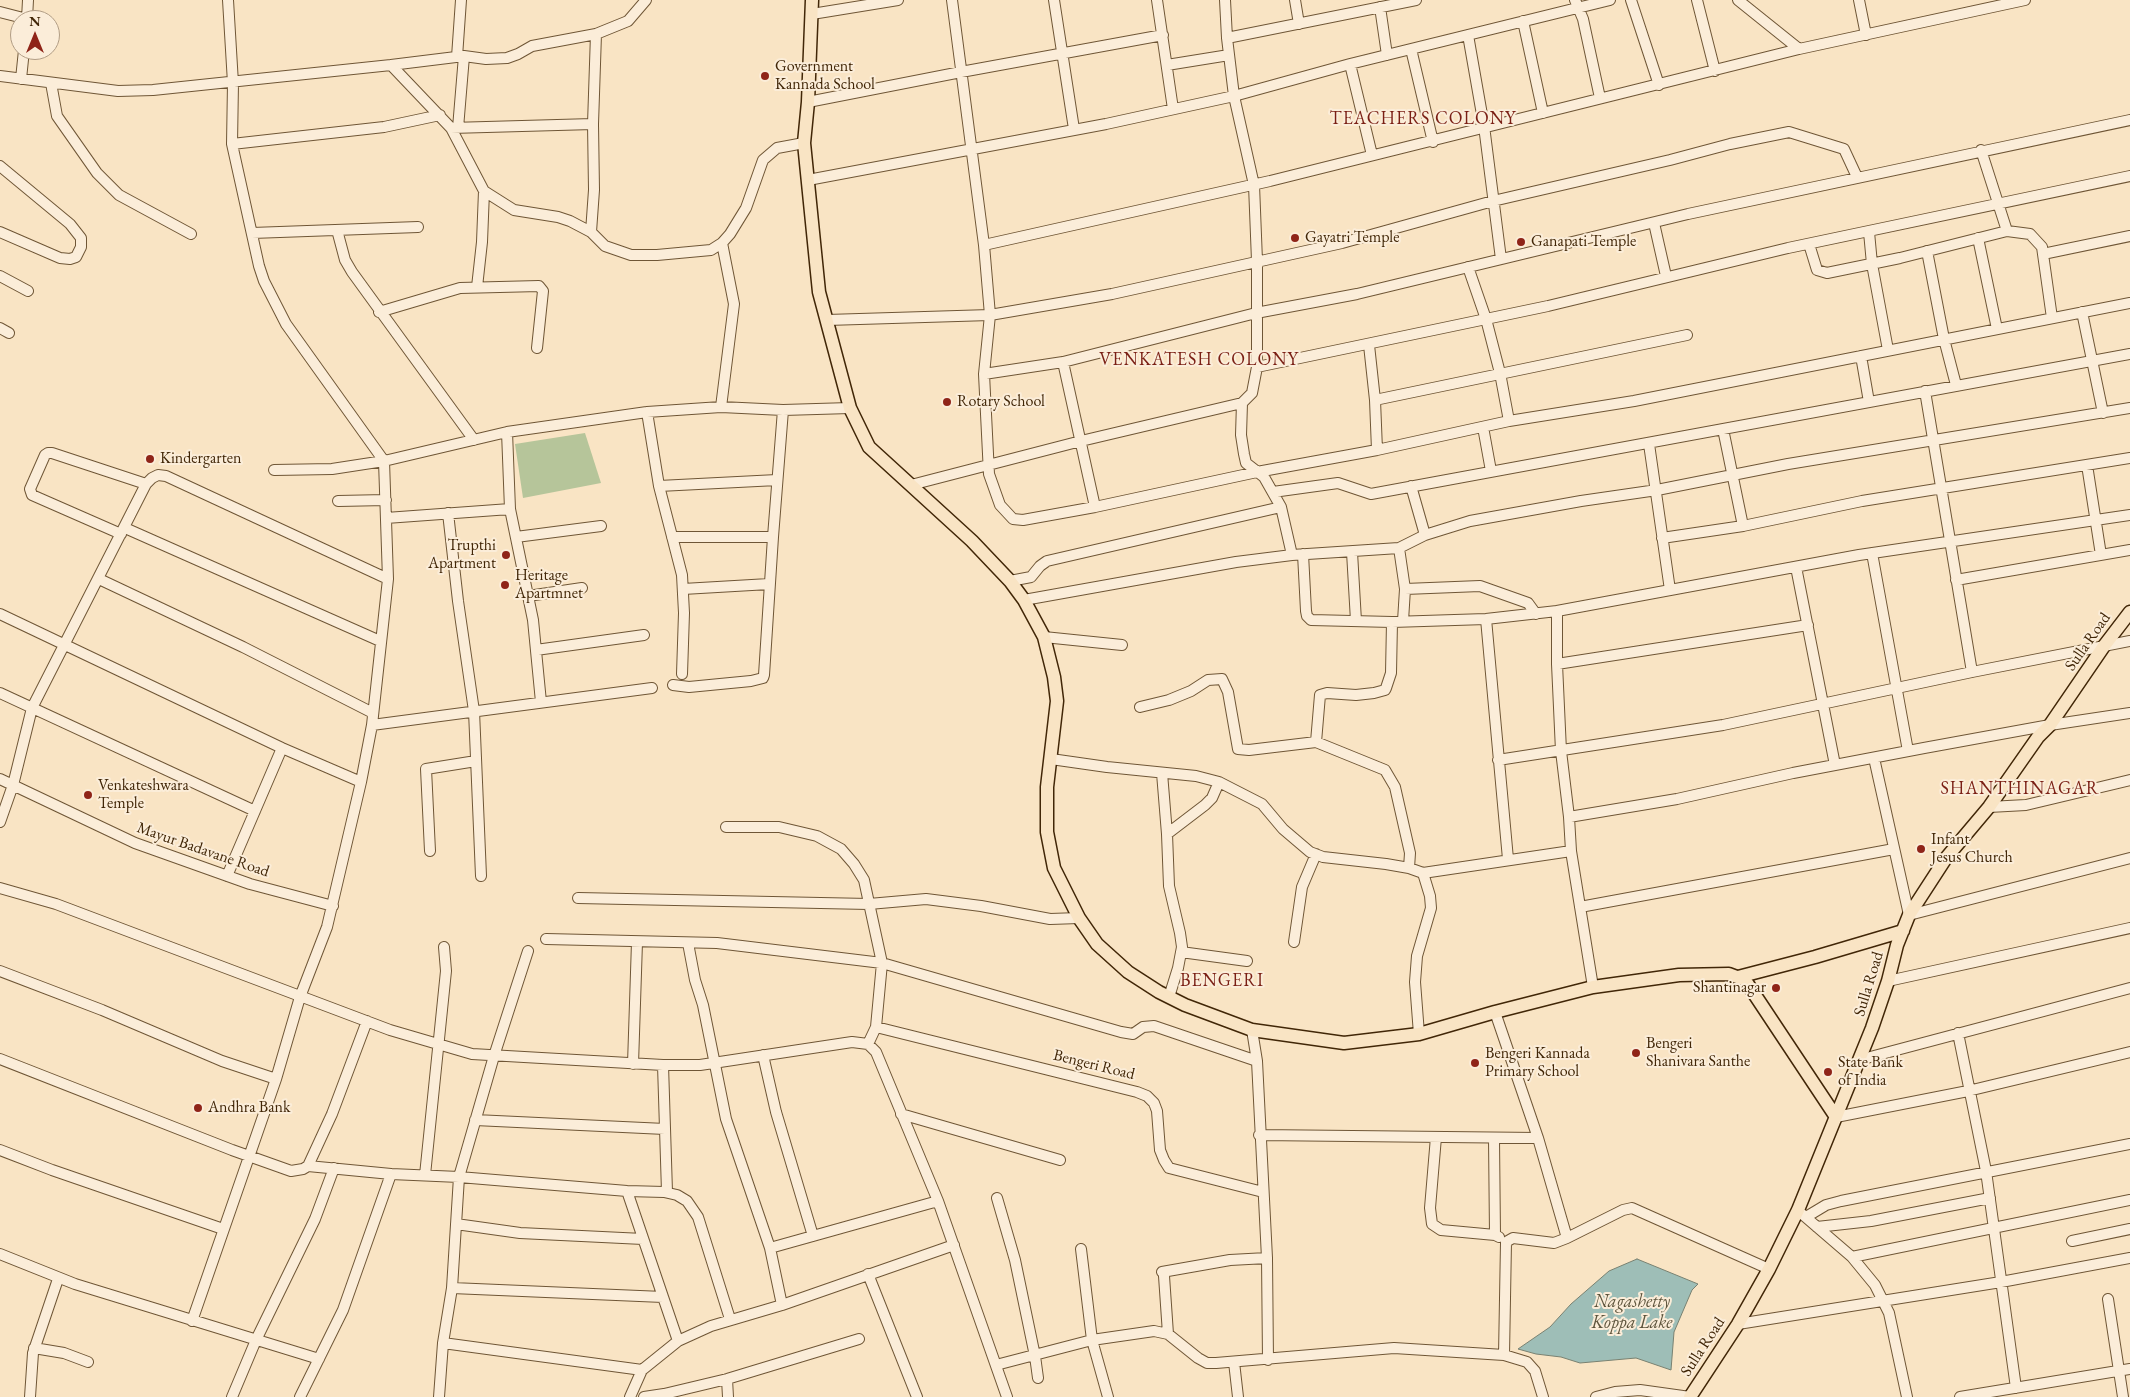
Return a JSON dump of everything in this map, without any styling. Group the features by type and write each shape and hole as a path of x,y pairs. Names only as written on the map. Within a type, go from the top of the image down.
{"main road":[{"path":"812,0 808,102 804,142 819,292 850,408 869,447 972,541 1010,582 1024,600 1044,637 1054,677 1056,695 1046,815 1049,843 1054,868 1079,918 1097,944 1128,972 1169,997 1252,1030 1344,1043 1419,1034 1593,987 1680,975 1723,974 1738,977 1745,980 1836,1117"},
{"name":"Sulla Road","path":"1690,1397 1738,1324 1802,1213 1836,1117 1872,1028 1909,915 1946,858 1989,807 2130,612"},
{"path":"1738,977 1815,958 1903,931"}],"street":[{"path":"228,0 233,83 232,144 264,281 286,324 384,461 381,549 388,552"},
{"path":"455,128 460,57 461,0"},
{"path":"0,76 118,91 153,90 233,83 460,57 507,58 532,46 596,34 628,21 646,0"},
{"path":"812,14 898,0"},
{"path":"952,0 984,245 990,315 984,374 989,474 1000,505 1013,519 1023,520 1095,507 1257,472 1377,450 1509,421 1634,401 2130,303"},
{"path":"1054,0 1074,130"},
{"path":"1157,0 1173,109"},
{"path":"910,485 1080,441 1242,403 1252,393 1257,367 1254,185 1234,96 1227,38 1225,0"},
{"path":"1295,0 1299,24"},
{"path":"1227,38 1416,0"},
{"path":"808,180 1074,130 1234,96 1350,64 1523,22 1577,4 1610,0"},
{"path":"1631,0 1659,85"},
{"path":"1697,0 1715,71"},
{"path":"1738,0 1799,49"},
{"path":"1859,0 1866,35"},
{"path":"984,245 1254,185 1372,155 1433,142 1484,126 1659,85 1799,49 2025,0"},
{"path":"1577,4 1600,98"},
{"path":"1380,7 1387,55"},
{"path":"1523,22 1543,113"},
{"path":"590,232 594,190 593,124 596,34"},
{"path":"808,102 1163,35"},
{"path":"1468,35 1484,126 1501,259"},
{"path":"1410,49 1433,142"},
{"path":"1167,65 1229,55"},
{"path":"21,79 23,60"},
{"path":"1350,64 1372,155"},
{"path":"391,65 455,128 484,191 482,242 477,287"},
{"path":"51,83 57,116 97,173 119,195 191,234"},
{"path":"232,144 384,127 440,115"},
{"path":"984,374 1063,362 1256,313 1357,294 1857,177 2130,120"},
{"path":"455,128 593,124"},
{"path":"827,320 990,315 1112,294 1256,261 1342,244 1493,201 1670,160 1730,144 1789,132 1844,149 1857,177"},
{"path":"484,191 514,210 558,217 590,232 605,246 630,255 657,255 711,250 722,243 730,234 746,208 763,160 778,148 804,142"},
{"path":"1981,150 2007,231"},
{"path":"0,166 70,224 81,238 81,247 76,257 70,260 60,258 0,232"},
{"path":"1257,367 1486,320 1666,276 1809,244 1998,202 2130,176"},
{"path":"1654,223 1666,276"},
{"path":"252,233 418,227"},
{"path":"337,230 345,260 379,312 474,440"},
{"path":"1809,244 1815,266 1820,272 1827,273 2007,231 2030,234 2042,247 2052,318"},
{"path":"1869,232 1872,264 1888,350"},
{"path":"2043,254 2130,236"},
{"path":"1978,238 1997,329"},
{"path":"721,407 734,304 722,243"},
{"path":"1926,251 1944,339 1956,385"},
{"path":"1468,267 1486,320 1500,373 1509,421"},
{"path":"0,276 28,291"},
{"path":"379,312 460,288 539,286 542,288 537,348"},
{"path":"2082,312 2103,413"},
{"path":"1375,400 1687,334"},
{"path":"1369,345 1375,400 1377,450"},
{"path":"1273,492 1338,483 1371,494 2130,354"},
{"path":"1860,356 1869,402"},
{"path":"1063,362 1095,507"},
{"path":"1925,391 1972,672"},
{"path":"1242,403 1241,435 1246,463 1264,477 1281,507 1292,555"},
{"path":"274,470 332,469 384,461 507,432 647,412 721,407 784,410 850,408"},
{"path":"1024,600 1202,568 1292,555 1399,548 1425,536 1470,521 1580,501 1658,490 1788,464 2130,408"},
{"path":"672,685 689,687 751,682 763,678 766,660 772,537 784,410"},
{"path":"647,412 659,486 682,575 682,674"},
{"path":"1483,427 1491,471"},
{"path":"1723,430 1743,526"},
{"path":"507,432 510,508 528,596 542,702"},
{"path":"1649,444 1658,490 1662,538 1670,590"},
{"path":"146,484 48,453 45,455 30,489 32,495 123,531 380,641"},
{"path":"1662,538 1743,526 1862,501 2130,458"},
{"path":"2087,465 2101,555"},
{"path":"0,822 13,785 32,708 146,484 158,475 166,476 388,579"},
{"path":"659,486 777,480"},
{"path":"1411,486 1425,536"},
{"path":"338,501 383,500"},
{"path":"192,1321 222,1229 276,1078 300,997 328,927 333,906 372,725 388,579 386,518 383,500"},
{"path":"1010,582 1032,577 1040,566 1047,561 1281,507"},
{"path":"386,518 510,508"},
{"path":"448,513 474,712 482,876"},
{"path":"1303,554 1306,611 1308,618 1316,621 1486,619 1536,614 1872,553 2130,515"},
{"path":"516,537 601,526"},
{"path":"672,537 772,537"},
{"path":"1316,742 1320,695 1328,693 1356,695 1380,692 1386,688 1391,673 1398,621 1405,589 1399,548"},
{"path":"1956,580 2130,550"},
{"path":"1352,552 1356,622"},
{"path":"1872,553 1908,751"},
{"path":"1796,567 1835,765"},
{"path":"99,579 243,647 373,713"},
{"path":"683,589 769,584"},
{"path":"1405,589 1480,586 1528,603 1536,614"},
{"path":"528,596 582,588"},
{"path":"1557,610 1557,664 1561,751 1571,851 1593,987"},
{"path":"0,614 63,646 282,748 361,782"},
{"path":"1486,619 1508,859"},
{"path":"1557,664 1808,625"},
{"path":"536,650 644,635"},
{"path":"1044,637 1122,645"},
{"path":"1498,760 1723,725 1972,672 2130,641"},
{"path":"1140,707 1168,700 1191,691 1208,680 1222,678 1228,692 1238,749 1249,750 1316,742 1385,770 1391,777 1395,787 1410,853 1409,868"},
{"path":"372,725 652,688"},
{"path":"0,693 255,812"},
{"path":"1569,816 1677,799 1908,751 2050,725 2130,713"},
{"path":"227,876 282,748"},
{"path":"1874,758 1909,915 2130,858"},
{"path":"1051,759 1196,776 1219,782 1262,804 1297,843 1323,857 1409,868 1423,873 1571,851"},
{"path":"430,851 426,769 476,761"},
{"path":"1162,773 1169,886 1180,933 1181,952 1169,997"},
{"name":"Mayur Badavane Road","path":"0,779 135,844 227,876 333,906"},
{"path":"1989,807 2026,805 2130,780"},
{"path":"1167,834 1212,798 1219,782"},
{"path":"726,828 779,827 818,836 841,850 854,864 864,880 882,963 876,1027 868,1044"},
{"path":"1580,907 1894,849"},
{"path":"1294,942 1302,887 1316,854"},
{"path":"1419,1034 1415,982 1416,956 1431,908 1430,896 1423,873"},
{"path":"0,888 56,904 367,1021 472,1054 662,1066 700,1066 852,1042 868,1044 876,1052 938,1200 1007,1397"},
{"path":"578,898 869,904 926,899 981,906 1050,919 1079,918"},
{"path":"1888,981 2130,928"},
{"path":"546,939 717,944 882,963 1121,1032 1133,1034 1143,1027 1154,1026 1256,1061"},
{"path":"633,1064 637,942"},
{"path":"688,943 694,980 703,1006 726,1119 770,1248 782,1305"},
{"path":"428,1175 438,1044 446,971 444,947"},
{"path":"440,1397 443,1343 452,1288 456,1224 456,1176 476,1120 494,1056 528,951"},
{"path":"1181,952 1247,961"},
{"path":"0,971 102,1010 222,1061 276,1078"},
{"path":"1859,1060 2130,988"},
{"path":"1495,1012 1538,1138 1567,1238"},
{"path":"308,1166 332,1114 367,1021"},
{"name":"Bengeri Road","path":"876,1027 1137,1092 1146,1096 1154,1103 1157,1111 1160,1150 1169,1168 1263,1192"},
{"path":"1252,1030 1256,1061 1267,1258 1268,1360"},
{"path":"1958,1033 1968,1091 1986,1171 2016,1388"},
{"path":"1836,1117 1968,1091 2130,1052"},
{"path":"763,1055 776,1112 813,1236"},
{"path":"0,1059 248,1156 291,1170 303,1169 308,1166 391,1174 456,1176 627,1191 667,1192 687,1201 698,1217 730,1319"},
{"path":"662,1066 667,1192"},
{"path":"901,1114 1060,1160"},
{"path":"476,1120 665,1129"},
{"path":"1259,1135 1538,1138"},
{"path":"1436,1137 1430,1208 1432,1224 1441,1230 1495,1236 1507,1240 1513,1238 1554,1243 1623,1210 1632,1208 1769,1269"},
{"path":"1494,1139 1495,1236"},
{"path":"1908,1397 1889,1313 1870,1278 1852,1257 1802,1213 1841,1201 2130,1144"},
{"path":"0,1150 222,1229"},
{"path":"232,1397 256,1340 315,1219 334,1168"},
{"path":"300,1397 343,1310 391,1174"},
{"path":"627,1191 678,1341"},
{"path":"997,1198 1016,1260 1038,1378"},
{"path":"1817,1227 1871,1221 1990,1198"},
{"path":"770,1248 938,1200"},
{"path":"1852,1257 2130,1200"},
{"path":"456,1224 520,1232 643,1239"},
{"path":"2072,1241 2130,1229"},
{"path":"1504,1355 1505,1245 1507,1240"},
{"path":"630,1397 642,1370 678,1341 730,1319 782,1305 954,1245"},
{"path":"1081,1249 1092,1340 1108,1397"},
{"path":"0,1254 58,1279 319,1359"},
{"path":"1168,1334 1163,1274 1230,1260 1267,1258"},
{"path":"1738,1324 2001,1282 2130,1258"},
{"path":"868,1274 917,1397"},
{"path":"30,1397 34,1348 58,1279"},
{"path":"452,1288 662,1297"},
{"path":"2108,1299 2125,1370 2123,1397"},
{"path":"996,1365 1092,1340 1154,1331 1168,1334 1190,1352 1208,1362 1268,1360 1394,1348 1504,1355 1527,1362 1535,1370 1543,1397"},
{"path":"644,1397 664,1394 727,1378 859,1339"},
{"path":"443,1343 642,1370"},
{"path":"34,1348 64,1353 88,1362"},
{"path":"1234,1362 1238,1397"},
{"path":"1960,1397 2125,1370"},
{"path":"727,1378 728,1397"},
{"path":"1596,1397 1615,1392 1640,1390 1690,1397"}],"green space":[{"path":"585,433 601,483 523,498 515,444"}],"water":[{"name":"Nagashetty Koppa Lake","path":"1637,1259 1698,1284 1692,1290 1674,1332 1671,1370 1636,1358 1580,1363 1561,1357 1536,1354 1518,1349 1550,1327 1571,1304 1609,1271"}],"place":[{"name":"Government Kannada School","path":"765,76"},
{"name":"Gayatri Temple","path":"1295,238"},
{"name":"Ganapati Temple","path":"1521,242"},
{"name":"Rotary School","path":"947,402"},
{"name":"Kindergarten","path":"150,459"},
{"name":"Trupthi Apartment","path":"506,555"},
{"name":"Heritage Apartmnet","path":"505,585"},
{"name":"Venkateshwara Temple","path":"88,795"},
{"name":"Infant Jesus Church","path":"1921,849"},
{"name":"Shantinagar","path":"1776,988"},
{"name":"Bengeri Shanivara Santhe","path":"1636,1053"},
{"name":"Bengeri Kannada Primary School","path":"1475,1063"},
{"name":"State Bank of India","path":"1828,1072"},
{"name":"Andhra Bank","path":"198,1108"}],"district":[{"name":"TEACHERS COLONY","path":"1423,119"},
{"name":"VENKATESH COLONY","path":"1199,360"},
{"name":"SHANTHINAGAR","path":"2020,789"},
{"name":"BENGERI","path":"1222,981"}]}
